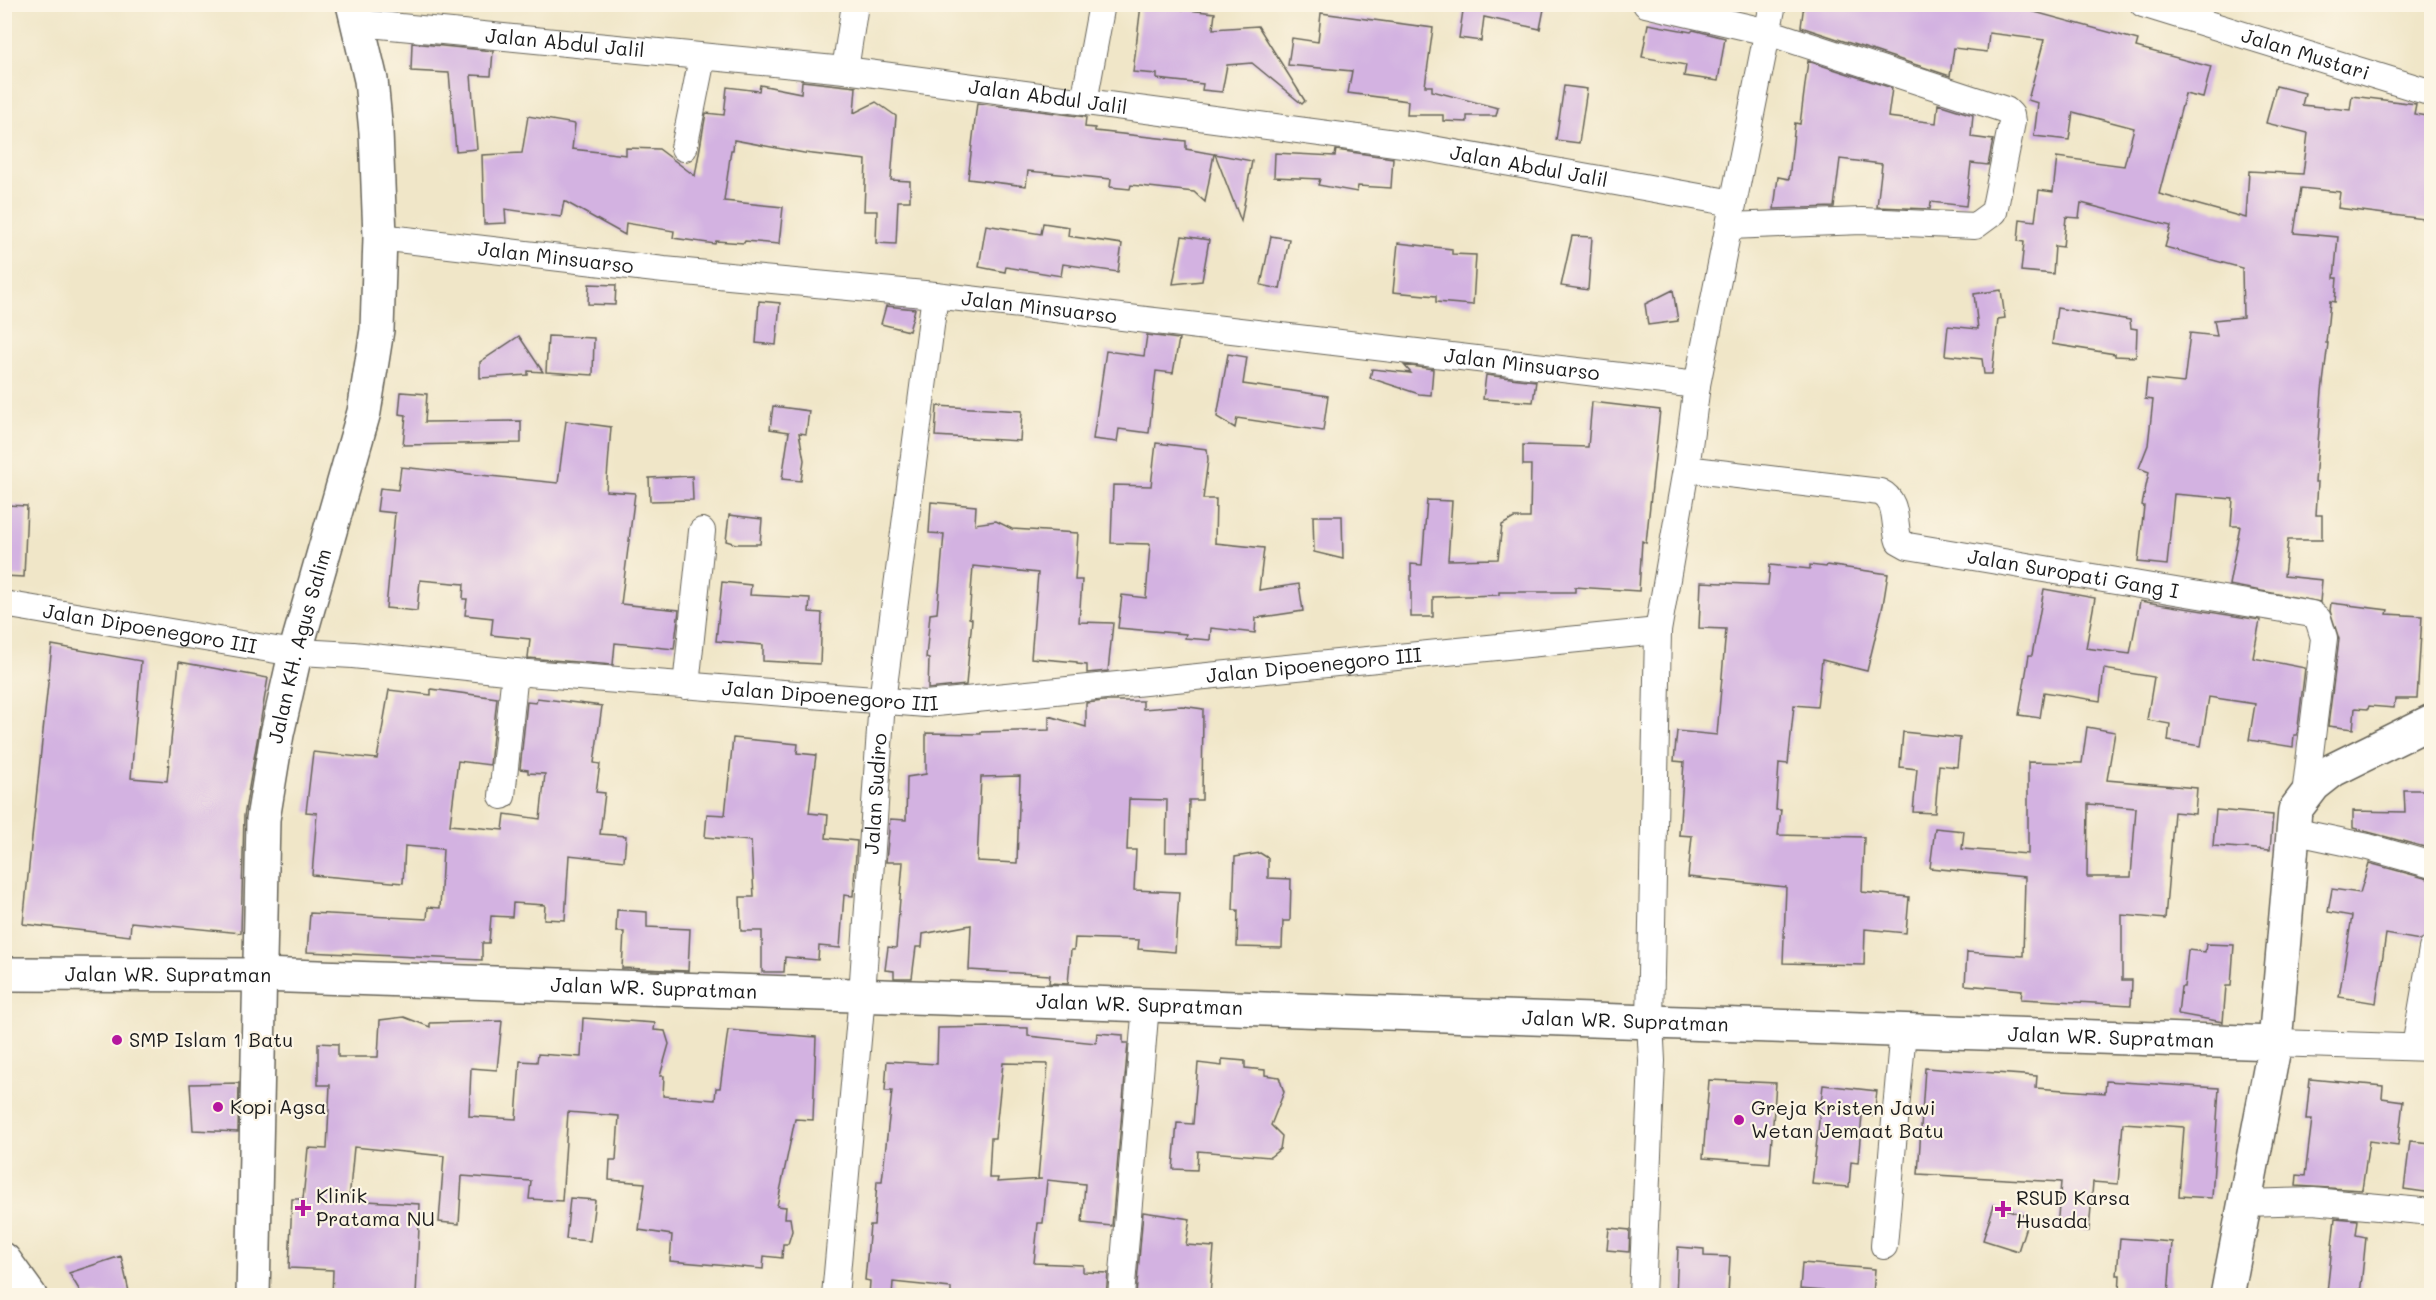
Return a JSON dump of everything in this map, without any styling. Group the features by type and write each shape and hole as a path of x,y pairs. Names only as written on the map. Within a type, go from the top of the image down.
{"main road":[{"name":"Jalan KH. Agus Salim","path":"253,1296 263,819 277,734 296,651 364,412 377,330 380,237 375,122 371,80 356,14"},
{"path":"2227,1296 2275,1043 2295,810 2305,795 2332,770 2432,721"},
{"name":"Jalan WR. Supratman","path":"4,974 260,975 2275,1043"},
{"path":"4,1260 30,1296"}],"street":[{"path":"845,70 855,4"},
{"path":"1084,102 1102,4"},
{"name":"Jalan Abdul Jalil","path":"356,14 702,58 845,70 1410,145 1731,215 1975,226 1994,212 2012,122 2011,115 2006,110 1768,32 1646,4"},
{"path":"1642,1296 1652,1061 1650,1022 1658,631 1686,469 1697,385 1773,4"},
{"name":"Jalan Mustari","path":"2143,4 2432,93"},
{"path":"684,148 702,58"},
{"name":"Jalan Minsuarso","path":"380,237 664,270 935,295 1697,385"},
{"name":"Jalan Sudiro","path":"835,1296 862,995 882,701 935,295"},
{"name":"Jalan Suropati Gang I","path":"1686,469 1880,492 1890,498 1893,504 1895,531 1899,541 1908,546 2312,614 2318,619 2324,638 2305,795"},
{"path":"686,686 702,531"},
{"name":"Jalan Dipoenegoro III","path":"4,604 282,651 515,672 926,704 1658,631"},
{"path":"502,796 515,672"},
{"path":"2292,831 2368,847 2432,865"},
{"path":"2275,1043 2423,1048 2432,949"},
{"path":"1121,1296 1146,1005"},
{"path":"1884,1246 1903,1030"},
{"path":"2244,1203 2313,1201 2432,1212"}],"building":[{"path":"1464,4 1545,4 1540,29 1484,17 1481,41 1459,38"},
{"path":"1804,4 2027,4 2027,10 2138,40 2136,47 2211,67 2203,98 2185,94 2159,194 2246,218 2249,171 2303,174 2308,133 2266,123 2276,86 2305,93 2302,105 2350,110 2352,96 2416,104 2414,114 2432,117 2432,220 2338,208 2340,192 2301,188 2294,233 2338,237 2334,278 2337,278 2335,302 2330,301 2315,482 2318,482 2316,515 2322,515 2322,540 2288,540 2284,576 2322,580 2320,602 2229,585 2240,526 2231,526 2233,499 2174,494 2167,565 2138,562 2144,506 2142,505 2149,472 2139,468 2148,445 2153,400 2145,399 2147,379 2184,383 2190,333 2217,336 2214,320 2243,317 2242,268 2165,247 2171,226 2081,203 2079,218 2066,217 2063,247 2055,246 2053,274 2021,271 2024,242 2018,241 2020,219 2035,221 2039,190 2053,192 2057,157 2124,166 2134,128 2073,112 2069,140 2034,136 2038,103 2028,100 2044,40 1989,33 1987,52 1954,48 1950,76 1801,27"},
{"path":"1141,5 1215,13 1213,29 1258,26 1305,101 1302,104 1252,63 1227,65 1222,92 1202,90 1203,84 1157,79 1157,74 1133,72"},
{"path":"1321,13 1433,28 1425,86 1432,86 1432,91 1498,108 1496,116 1467,116 1467,122 1443,121 1443,115 1407,115 1408,101 1348,93 1352,71 1288,65 1292,38 1318,42"},
{"path":"1648,24 1691,32 1693,30 1725,38 1718,81 1684,76 1686,65 1642,57"},
{"path":"412,43 493,51 491,76 471,75 477,149 456,151 449,73 411,71"},
{"path":"1808,61 1892,88 1888,117 1936,123 1938,104 1973,115 1971,137 1993,140 1988,165 1971,163 1966,206 1931,202 1930,209 1877,207 1882,164 1840,159 1834,207 1774,209 1778,177 1789,179 1795,123 1800,124"},
{"path":"802,81 856,87 854,113 876,102 896,116 891,180 910,181 910,201 898,201 896,244 876,243 877,211 864,211 866,160 804,153 734,140 724,201 783,207 779,244 716,241 715,244 673,238 674,231 626,223 625,235 564,201 561,217 505,209 506,223 484,224 482,155 522,153 528,116 575,124 572,149 626,155 626,148 659,149 695,176 706,113 724,115 727,87 759,91 760,85 801,93"},
{"path":"1564,86 1587,89 1579,143 1556,140"},
{"path":"977,103 1086,117 1085,127 1095,128 1095,131 1186,141 1186,149 1214,154 1205,202 1194,192 1131,185 1130,189 1110,187 1111,179 1028,171 1026,186 968,179"},
{"path":"1336,150 1393,158 1391,188 1358,186 1357,192 1318,185 1320,179 1274,177 1275,153 1335,156"},
{"path":"1215,154 1252,161 1241,221"},
{"path":"1043,223 1069,227 1068,236 1122,244 1118,272 1063,264 1061,276 1006,267 1005,272 979,267 986,225 1041,234"},
{"path":"1182,236 1209,240 1202,281 1173,284"},
{"path":"1271,236 1289,239 1280,289 1261,285"},
{"path":"1572,236 1592,237 1588,290 1561,286"},
{"path":"1398,243 1452,249 1452,254 1476,255 1473,305 1436,302 1436,296 1393,292"},
{"path":"589,284 616,285 615,305 588,304"},
{"path":"1673,290 1678,321 1648,325 1645,304"},
{"path":"2001,290 2005,318 1998,319 1992,374 1984,374 1982,359 1945,355 1948,326 1978,329 1974,294"},
{"path":"759,301 780,303 776,345 756,343"},
{"path":"886,306 915,309 909,331 881,324"},
{"path":"2057,308 2130,320 2131,328 2137,329 2136,357 2115,356 2115,354 2052,344"},
{"path":"1147,335 1179,339 1173,373 1156,371 1149,433 1119,429 1117,442 1093,439 1106,351 1144,356"},
{"path":"519,336 543,372 528,371 528,375 480,378 480,362"},
{"path":"548,336 594,338 593,375 546,372"},
{"path":"1228,354 1247,357 1243,384 1328,396 1323,431 1237,418 1235,428 1217,417"},
{"path":"1404,365 1433,369 1431,395 1419,394 1370,378 1372,369 1411,373"},
{"path":"1486,375 1536,381 1533,402 1483,399"},
{"path":"401,392 427,394 425,422 521,421 521,443 403,445 406,415 399,414"},
{"path":"1592,402 1660,410 1646,543 1642,541 1639,591 1575,587 1575,592 1499,592 1499,595 1433,597 1433,617 1411,617 1411,564 1422,565 1427,500 1452,501 1448,560 1498,559 1502,525 1514,518 1530,518 1531,465 1523,465 1523,445 1588,447"},
{"path":"773,406 809,411 806,434 799,433 804,460 801,481 782,479 789,432 770,429"},
{"path":"937,406 1022,411 1020,441 935,436"},
{"path":"566,421 611,427 606,491 635,493 621,604 679,610 674,649 615,643 613,665 528,658 530,639 491,635 493,618 465,615 467,599 463,599 464,584 420,580 417,611 386,608 395,513 377,511 380,488 398,490 401,467 558,483"},
{"path":"1156,443 1207,449 1208,460 1203,499 1216,499 1215,543 1264,548 1259,590 1299,584 1303,611 1256,618 1255,633 1211,628 1210,640 1185,638 1186,634 1118,628 1122,595 1146,598 1150,544 1111,543 1113,485 1151,486"},
{"path":"692,476 693,500 650,501 649,478"},
{"path":"931,502 976,506 975,524 996,521 1012,529 1078,533 1075,580 1082,580 1079,622 1113,623 1108,671 1087,673 1087,665 1077,664 1077,662 1031,658 1038,573 973,566 969,618 972,619 966,685 928,689 929,659 926,658 930,614 937,613 944,534 929,533"},
{"path":"6,505 27,506 24,577 4,576"},
{"path":"729,515 762,519 760,544 736,544 726,541"},
{"path":"1313,516 1342,516 1343,559 1314,552"},
{"path":"1770,565 1810,569 1810,565 1826,567 1827,565 1888,574 1867,671 1822,660 1817,707 1794,705 1788,764 1779,763 1776,810 1781,810 1778,835 1864,837 1862,892 1909,897 1906,933 1865,929 1864,965 1783,963 1786,887 1688,877 1692,836 1679,835 1684,762 1674,761 1677,731 1717,735 1726,629 1699,628 1701,582 1768,585"},
{"path":"722,582 751,585 750,595 810,598 809,612 822,613 820,664 763,661 763,645 716,641"},
{"path":"2044,589 2095,598 2086,648 2130,654 2140,601 2260,620 2253,658 2305,668 2297,735 2294,735 2293,747 2249,740 2255,704 2209,697 2201,746 2168,741 2170,724 2147,720 2154,677 2104,669 2100,701 2044,692 2040,718 2019,715 2029,655 2032,655"},
{"path":"2331,603 2388,610 2387,614 2422,616 2417,699 2395,699 2394,708 2369,706 2368,709 2355,708 2353,729 2328,726 2339,639 2330,611"},
{"path":"52,645 141,661 131,778 167,781 179,662 268,678 244,816 241,933 131,922 130,936 23,924"},
{"path":"431,689 497,698 490,765 458,761 450,825 503,830 505,814 540,819 545,774 528,773 528,770 520,769 527,702 536,703 537,698 602,706 594,763 600,764 596,792 605,793 600,834 626,836 624,861 569,855 565,920 544,919 545,905 513,903 512,917 491,916 489,943 482,943 482,960 307,952 310,913 427,919 428,907 440,908 443,849 405,846 403,883 312,875 317,813 306,812 313,752 377,759 389,690 431,695"},
{"path":"1143,701 1143,709 1182,706 1203,709 1202,800 1189,800 1188,852 1166,852 1167,800 1129,799 1127,850 1136,850 1134,890 1179,892 1175,952 1138,949 1139,940 1075,938 1074,950 1071,950 1068,984 1049,983 1050,975 969,970 971,925 923,934 922,947 916,947 912,978 894,978 894,971 885,970 888,947 896,948 903,862 886,862 890,819 906,820 907,777 926,774 926,733 981,734 981,732 1049,730 1049,716 1086,727 1086,703","holes":["1020,776 1017,863 977,861 981,777"]},
{"path":"2087,727 2115,732 2107,780 2197,788 2195,814 2174,812 2165,919 2122,915 2122,980 2132,980 2131,1005 2021,999 2022,990 1965,985 1967,952 2023,956 2025,877 1930,868 1935,828 1964,831 1962,849 2028,854 2028,762 2082,763","holes":["2088,804 2136,808 2131,877 2087,877"]},
{"path":"1903,732 1960,738 1957,767 1939,765 1935,813 1913,812 1917,769 1900,767"},
{"path":"733,738 798,744 797,753 816,755 809,813 828,815 826,838 857,841 853,896 844,895 840,948 819,946 818,960 785,957 784,972 762,972 762,931 741,931 740,897 754,897 751,841 705,837 707,814 725,815"},
{"path":"2404,790 2432,790 2432,849 2353,828 2353,811 2405,812"},
{"path":"2216,810 2273,815 2270,850 2213,846"},
{"path":"1260,853 1268,858 1268,878 1291,879 1290,921 1283,921 1282,948 1237,947 1238,910 1233,910 1235,857"},
{"path":"2369,863 2432,880 2432,934 2420,940 2386,934 2376,1003 2339,997 2352,916 2328,912 2332,889 2360,893"},
{"path":"617,910 647,912 647,927 690,929 688,971 622,968 624,932 616,932"},
{"path":"2206,944 2234,945 2231,986 2226,986 2223,1022 2178,1014 2188,950 2205,952"},
{"path":"404,1017 430,1027 430,1023 502,1021 497,1070 471,1068 469,1116 516,1119 520,1061 537,1062 538,1054 581,1057 583,1018 655,1023 654,1030 665,1031 669,1044 660,1076 664,1076 663,1096 715,1100 716,1088 720,1088 728,1030 816,1037 813,1120 795,1119 777,1206 786,1207 785,1218 790,1218 792,1231 788,1244 783,1244 782,1258 764,1256 763,1269 670,1261 672,1235 639,1230 645,1183 609,1180 610,1160 616,1160 619,1116 568,1112 562,1201 529,1199 531,1181 462,1176 459,1224 439,1222 444,1156 354,1147 349,1200 420,1204 416,1296 332,1296 333,1270 289,1268 292,1199 303,1199 308,1148 327,1149 330,1085 318,1085 318,1043 338,1044 338,1057 378,1057 380,1020"},
{"path":"938,1028 1028,1028 1028,1036 1096,1043 1097,1033 1123,1035 1123,1043 1128,1043 1112,1226 1082,1223 1085,1184 1047,1180 1043,1223 1038,1223 1034,1263 1083,1265 1083,1272 1108,1273 1106,1296 1089,1296 1089,1292 1030,1291 1030,1296 951,1296 951,1288 893,1282 892,1296 869,1296 870,1281 865,1280 870,1225 874,1225 877,1181 882,1181 892,1091 885,1091 887,1061 937,1064","holes":["1003,1063 1048,1064 1038,1179 1042,1179 997,1182 998,1178 989,1178 991,1138 995,1138"]},
{"path":"1222,1059 1245,1061 1245,1068 1265,1070 1265,1075 1279,1077 1284,1092 1271,1125 1282,1136 1280,1149 1270,1157 1198,1151 1197,1170 1173,1169 1177,1123 1193,1124 1198,1063 1222,1066"},
{"path":"1925,1068 2037,1076 2036,1088 2105,1093 2106,1081 2219,1088 2212,1198 2179,1196 2184,1127 2123,1123 2118,1184 2093,1182 2089,1231 2057,1228 2061,1182 1918,1174"},
{"path":"2310,1079 2383,1086 2382,1098 2403,1101 2398,1145 2369,1141 2362,1190 2296,1186 2297,1175 2305,1176 2312,1119 2306,1119"},
{"name":"Greja Kristen Jawi Wetan Jemaat Batu","path":"1709,1080 1776,1083 1770,1163 1703,1158"},
{"name":"Kopi Agsa","path":"239,1083 238,1132 193,1130 190,1084"},
{"path":"1823,1085 1877,1091 1874,1116 1862,1115 1858,1163 1851,1162 1849,1187 1812,1184"},
{"path":"2410,1141 2432,1143 2432,1193 2404,1189"},
{"path":"570,1198 595,1200 590,1241 566,1239"},
{"path":"1994,1205 2029,1217 2018,1251 1983,1240"},
{"path":"1143,1212 1190,1219 1186,1245 1214,1247 1210,1295 1183,1293 1183,1296 1136,1296"},
{"path":"2335,1218 2358,1220 2356,1235 2366,1237 2360,1296 2327,1293"},
{"path":"1609,1228 1630,1230 1629,1252 1607,1250"},
{"path":"2120,1238 2172,1242 2168,1296 2119,1296 2120,1275 2117,1275"},
{"path":"1678,1247 1704,1249 1704,1256 1730,1257 1728,1296 1676,1296"},
{"path":"121,1256 130,1296 83,1296 69,1273"},
{"path":"1802,1263 1875,1269 1873,1295 1800,1289"}],"place":[{"name":"SMP Islam 1 Batu","path":"117,1040"},
{"name":"Kopi Agsa","path":"218,1107"},
{"name":"Greja Kristen Jawi Wetan Jemaat Batu","path":"1739,1120"},
{"name":"Klinik Pratama NU","path":"303,1208"},
{"name":"RSUD Karsa Husada","path":"2003,1209"}]}
